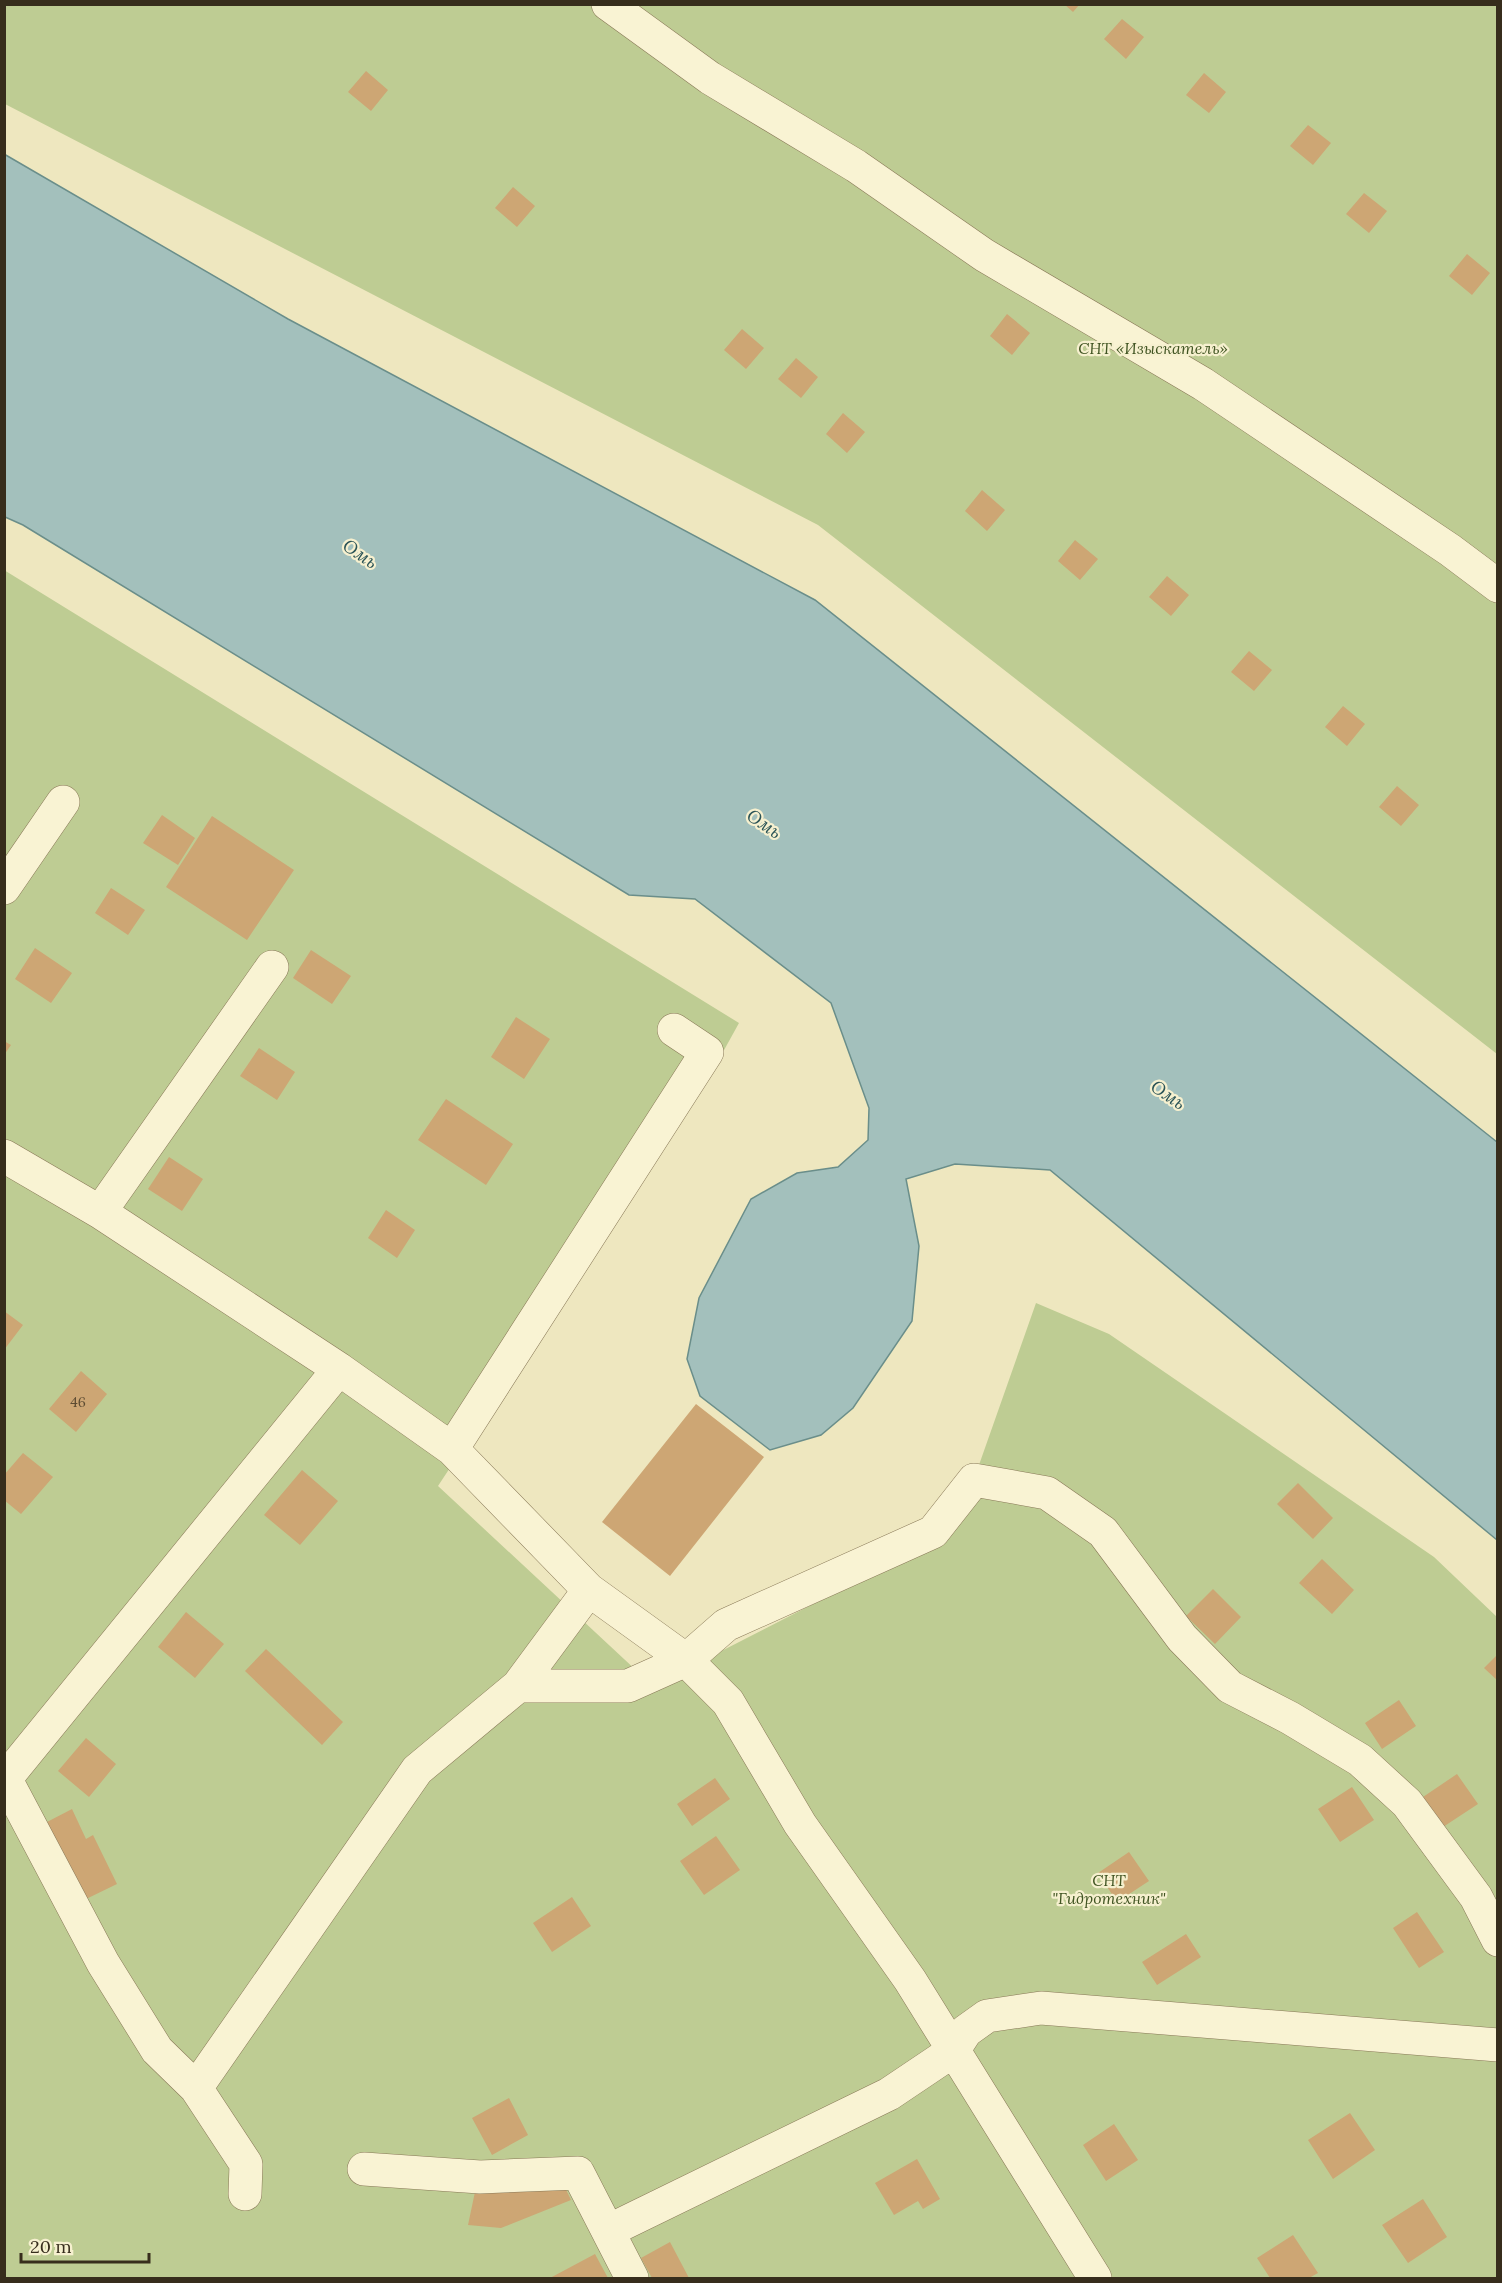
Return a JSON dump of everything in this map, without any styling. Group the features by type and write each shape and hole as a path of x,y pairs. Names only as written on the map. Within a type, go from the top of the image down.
{"lane":[{"path":"608,4 710,78 856,166 984,255 1203,384 1450,550 1497,586"},
{"path":"4,888 63,802"},
{"path":"100,1212 272,967"},
{"path":"452,1449 707,1052 674,1030"},
{"path":"4,1156 100,1212 339,1369 452,1449 589,1590 686,1660 728,1702 800,1824 910,1980 1095,2278"},
{"path":"245,2194 246,2164 196,2088 157,2050 115,1983 5,1777 339,1369"},
{"path":"518,1686 628,1686 686,1660 726,1625 858,1568 933,1532 974,1480 1047,1493 1104,1532 1182,1638 1230,1687 1290,1718 1360,1760 1407,1803 1476,1897 1497,1940"},
{"path":"196,2088 417,1770 518,1686 589,1590"},
{"path":"608,2231 889,2094 953,2051 966,2031 987,2016 1041,2008 1497,2045"},
{"path":"364,2169 480,2177 578,2173 633,2278"}],"green space":[{"name":"СНТ «Изыскатель»","path":"4,5 1497,5 1497,1054 818,525 5,104"},
{"name":"СНТ \"Гидротехник\"","path":"4,570 739,1023 718,1061 438,1486 653,1686 940,1539 967,1499 1036,1303 1109,1334 1434,1557 1497,1617 1497,2278 5,2278"}],"water":[{"name":"Омь","path":"4,154 288,319 815,600 1497,1142 1497,1540 1050,1170 955,1164 906,1179 919,1246 912,1321 853,1408 821,1435 770,1450 700,1396 687,1359 699,1298 751,1199 797,1173 838,1167 868,1140 869,1108 831,1003 695,899 629,895 23,525 5,517"}],"building":[{"path":"1064,4 1080,4 1073,12"},
{"path":"1122,19 1144,37 1126,59 1104,39"},
{"path":"366,71 388,90 371,111 348,92"},
{"path":"1204,73 1226,92 1209,113 1186,95"},
{"path":"1308,125 1331,143 1313,165 1290,146"},
{"path":"513,187 535,206 517,227 495,208"},
{"path":"1364,193 1387,211 1369,233 1346,214"},
{"path":"1467,254 1490,273 1472,295 1449,276"},
{"path":"1007,314 1030,333 1012,355 990,336"},
{"path":"742,329 764,348 746,369 724,350"},
{"path":"796,358 818,377 801,398 778,379"},
{"path":"843,413 865,432 847,453 826,434"},
{"path":"982,490 1005,510 987,531 965,511"},
{"path":"1075,540 1098,559 1080,580 1058,561"},
{"path":"1167,576 1189,595 1171,616 1149,597"},
{"path":"1249,651 1272,670 1254,691 1231,672"},
{"path":"1343,706 1365,724 1347,746 1325,727"},
{"path":"1397,786 1419,805 1401,826 1379,807"},
{"path":"162,815 195,838 178,865 143,843"},
{"path":"212,816 294,870 247,940 166,887"},
{"path":"111,888 145,910 128,935 95,913"},
{"path":"35,948 72,973 51,1003 15,979"},
{"path":"311,950 351,976 332,1004 293,978"},
{"path":"516,1017 550,1039 524,1079 491,1057"},
{"path":"4,1041 11,1045 4,1055"},
{"path":"259,1048 295,1072 277,1100 240,1076"},
{"path":"446,1099 513,1144 486,1185 418,1140"},
{"path":"169,1157 203,1179 182,1211 148,1189"},
{"path":"386,1210 415,1230 397,1258 368,1238"},
{"path":"4,1311 23,1325 4,1350"},
{"path":"81,1371 107,1394 76,1432 49,1409"},
{"path":"696,1404 764,1457 670,1576 602,1522"},
{"path":"23,1453 53,1477 21,1514 4,1500 4,1475"},
{"path":"302,1470 338,1501 300,1545 264,1515"},
{"path":"1298,1483 1333,1518 1313,1539 1277,1504"},
{"path":"1322,1559 1354,1590 1332,1614 1299,1583"},
{"path":"1213,1589 1241,1617 1215,1644 1186,1616"},
{"path":"186,1612 224,1644 195,1678 158,1647"},
{"path":"266,1649 343,1722 322,1745 245,1671"},
{"path":"1498,1654 1498,1681 1484,1668"},
{"path":"1399,1700 1416,1726 1382,1749 1365,1723"},
{"path":"86,1738 116,1764 89,1797 58,1771"},
{"path":"1457,1774 1478,1804 1443,1827 1423,1797"},
{"path":"715,1778 730,1799 692,1826 677,1804"},
{"path":"1352,1787 1374,1820 1340,1842 1318,1809"},
{"path":"72,1809 86,1839 93,1835 117,1884 84,1900 47,1822"},
{"path":"716,1836 740,1870 704,1895 680,1861"},
{"path":"1129,1852 1149,1881 1117,1902 1098,1873"},
{"path":"572,1897 591,1926 552,1952 533,1923"},
{"path":"1417,1912 1444,1952 1419,1968 1393,1928"},
{"path":"1186,1934 1201,1957 1157,1985 1142,1962"},
{"path":"509,2098 528,2135 492,2155 472,2118"},
{"path":"1350,2113 1375,2150 1333,2179 1308,2140"},
{"path":"1114,2124 1138,2160 1106,2181 1083,2145"},
{"path":"917,2159 940,2199 923,2209 918,2201 894,2215 875,2183"},
{"path":"561,2179 571,2200 501,2228 468,2225 476,2187"},
{"path":"1423,2199 1447,2237 1408,2263 1382,2225"},
{"path":"1293,2235 1318,2273 1309,2278 1270,2278 1257,2258"},
{"path":"670,2242 689,2278 652,2278 641,2258"},
{"path":"595,2254 608,2278 550,2278"}]}
